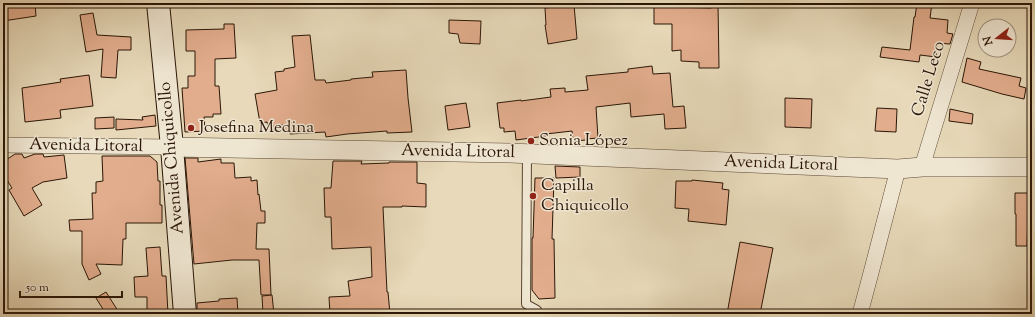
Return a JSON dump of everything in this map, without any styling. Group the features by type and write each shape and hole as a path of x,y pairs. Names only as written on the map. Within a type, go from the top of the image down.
{"main road":[{"name":"Avenida Chiquicollo","path":"158,3 172,147 185,314"}],"street":[{"name":"Calle Leco","path":"922,167 972,3"},
{"name":"Avenida Litoral","path":"3,144 526,154 898,168 1032,167"},
{"path":"860,314 898,168"}],"lane":[{"path":"526,154 526,304 537,310 537,314"}],"building":[{"path":"3,3 35,3 36,16 3,21"},
{"path":"654,3 669,3 669,7 711,8 718,4 719,68 699,68 699,62 681,61 681,50 672,51 672,24 654,24"},
{"path":"917,3 932,3 930,18 948,20 947,33 953,34 950,44 937,43 936,57 920,55 919,62 880,57 882,47 910,50"},
{"path":"574,5 577,39 548,44 545,25 545,8"},
{"path":"93,13 97,35 131,37 131,50 118,50 116,78 101,77 103,49 86,52 80,15"},
{"path":"449,20 481,21 480,44 460,43 458,34 449,33"},
{"path":"224,24 234,24 236,58 215,59 215,86 219,86 221,114 213,114 213,117 204,117 205,131 185,132 182,88 188,88 188,76 195,76 195,51 186,51 186,30 224,29"},
{"path":"310,35 315,80 325,80 326,83 373,77 372,72 406,70 412,132 387,133 387,131 326,137 325,132 290,134 290,131 283,131 283,125 268,127 267,122 260,123 255,94 277,90 275,72 284,71 284,69 295,67 292,36"},
{"path":"967,58 981,62 979,69 1021,78 1019,86 1026,88 1024,99 962,82"},
{"path":"652,66 653,74 670,73 673,107 684,106 686,128 665,129 664,114 631,117 630,103 596,107 598,138 573,141 572,131 516,140 515,131 504,132 504,128 500,128 497,103 551,97 550,89 565,88 565,92 588,90 586,76 628,72 628,69"},
{"path":"89,75 93,106 60,110 61,118 25,122 22,88 61,82 60,79"},
{"path":"785,98 812,99 811,128 785,127"},
{"path":"466,103 470,127 448,130 445,106"},
{"path":"877,108 897,109 896,132 875,131"},
{"path":"950,109 973,114 972,124 949,121"},
{"path":"155,115 156,126 116,130 116,119 143,120 142,117"},
{"path":"114,117 114,128 95,129 95,118"},
{"path":"15,154 22,154 24,158 35,154 43,154 44,157 64,155 67,178 43,182 32,188 42,205 24,216 9,190 12,188 3,174 3,162"},
{"path":"102,156 150,156 157,162 158,181 160,181 160,205 162,205 162,223 126,223 126,239 123,239 122,265 96,264 101,274 89,280 82,264 82,231 70,231 69,220 93,219 92,193 96,193 96,182 103,181"},
{"path":"185,158 198,158 198,162 221,159 221,163 234,163 235,178 251,177 251,181 257,180 261,211 265,211 265,223 257,223 256,249 269,249 271,295 261,295 259,260 232,260 194,264"},
{"path":"333,161 362,161 361,164 417,162 417,183 426,184 426,207 383,207 387,292 390,314 330,314 329,297 350,296 348,281 372,277 371,247 332,249 331,217 325,217 324,188 331,188"},
{"path":"555,166 580,167 580,177 556,178"},
{"path":"535,178 554,178 552,239 554,239 555,298 539,299 532,290 532,238"},
{"path":"692,180 723,183 722,189 729,190 726,225 688,221 689,209 675,208 676,181"},
{"path":"1015,193 1032,193 1032,214 1028,214 1027,246 1016,246"},
{"path":"740,242 773,248 760,314 727,314"},
{"path":"160,247 162,276 166,276 168,314 147,314 147,297 135,297 134,277 148,276 146,248"},
{"path":"106,292 120,314 106,314 96,298"},
{"path":"272,295 274,314 263,314 262,296"},
{"path":"237,298 238,314 215,314 214,312 197,314 197,303 219,301 219,299"}],"place":[{"name":"Josefina Medina","path":"191,128"},
{"name":"Sonia López","path":"531,141"},
{"name":"Capilla Chiquicollo","path":"533,196"}]}
